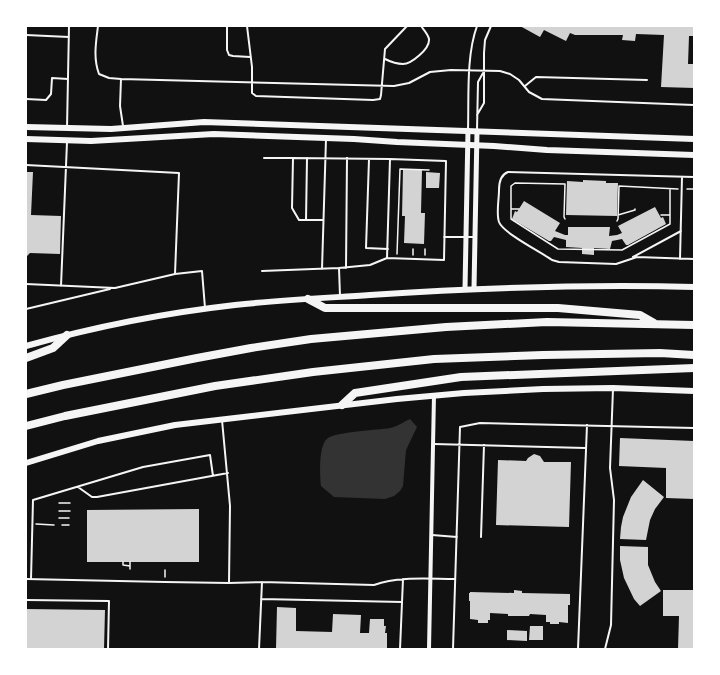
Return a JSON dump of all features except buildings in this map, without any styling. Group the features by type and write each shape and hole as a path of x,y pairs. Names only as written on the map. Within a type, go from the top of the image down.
{"highway":[{"path":"308,299 326,308 530,307 585,310 640,315 654,323"},
{"path":"26,394 197,358 311,339 446,327 547,322 694,325"},
{"path":"26,358 53,348 67,335"},
{"path":"26,426 65,416 215,386 314,372 434,359 660,353 694,355"},
{"path":"342,405 355,393 461,377 694,368"}],"main road":[{"path":"26,128 123,128 174,123 204,122 694,138"},
{"path":"67,129 67,140"},
{"path":"26,139 117,140 214,134 477,145 548,150 694,155"},
{"path":"26,346 67,335 131,321 205,309 308,299 474,288 587,285 694,288"},
{"path":"26,463 73,448 124,435 175,425 434,395 530,389 613,388 694,391"}],"street":[{"path":"464,289 468,130"},
{"path":"474,288 477,131"},
{"path":"429,649 434,395"}],"lane":[{"path":"67,129 69,26"},
{"path":"98,26 95,63 99,74 109,78 394,86 409,83 430,72 451,70 483,72 500,71 510,74 519,80 529,92 542,99 552,101 694,105"},
{"path":"227,26 227,50 229,55 250,57"},
{"path":"247,26 252,93 256,96 373,100 380,99 382,95 385,49 407,26"},
{"path":"385,59 393,63 404,64 414,60 427,47 429,40 421,26"},
{"path":"468,130 473,36 477,26"},
{"path":"477,115 484,103 485,82 483,72 485,40 491,26"},
{"path":"26,35 69,37"},
{"path":"477,131 478,82 483,72"},
{"path":"524,86 536,77 647,80"},
{"path":"26,99 46,100 51,94 52,78 68,79"},
{"path":"121,79 120,106 123,128"},
{"path":"322,269 326,138"},
{"path":"61,286 67,140"},
{"path":"262,271 346,268 370,264 387,258 444,260 446,161 347,158 264,158"},
{"path":"293,158 292,208 299,220 323,220"},
{"path":"306,220 307,158"},
{"path":"346,268 347,158"},
{"path":"369,159 366,248 388,249"},
{"path":"387,258 390,159"},
{"path":"26,165 179,173 175,274"},
{"path":"681,231 622,263 559,262 552,260 508,232 501,225 498,217 499,186 502,176 505,173 511,172 694,177"},
{"path":"680,259 682,176"},
{"path":"444,237 475,237"},
{"path":"631,258 694,259"},
{"path":"339,268 340,297"},
{"path":"26,309 175,274 202,271 205,309"},
{"path":"26,284 115,288"},
{"path":"605,649 611,625 614,500 610,468 613,426 613,388"},
{"path":"222,419 230,506 229,583"},
{"path":"453,649 460,427 480,423 694,428"},
{"path":"578,649 587,425"},
{"path":"434,444 585,448"},
{"path":"481,537 484,445"},
{"path":"31,579 33,500 143,467 210,455 213,476"},
{"path":"78,486 92,497 97,498 228,473"},
{"path":"432,536 456,536"},
{"path":"26,579 374,585 390,580 403,579 455,579"},
{"path":"400,649 403,579"},
{"path":"259,649 262,582"},
{"path":"261,599 402,602"},
{"path":"26,600 109,601 108,649"}],"path":[{"path":"397,254 400,169 429,170"},
{"path":"565,219 565,184 515,183 511,186 510,218 558,249 622,250 670,224 670,188"},
{"path":"617,221 619,186 678,189"},
{"path":"687,189 694,189"},
{"path":"511,209 519,209"},
{"path":"618,215 635,209"},
{"path":"661,215 670,215"},
{"path":"413,249 413,254"},
{"path":"419,255 425,255 425,249"},
{"path":"59,503 70,503"},
{"path":"59,511 70,511"},
{"path":"59,518 70,518"},
{"path":"37,524 54,525"},
{"path":"62,525 69,525"},
{"path":"123,562 123,565 130,566"},
{"path":"130,562 130,569"},
{"path":"165,570 165,577"}],"shaded area":[{"path":"410,419 417,427 406,450 403,486 394,496 385,499 334,497 321,486 321,453 328,438 339,434 398,426"}]}
